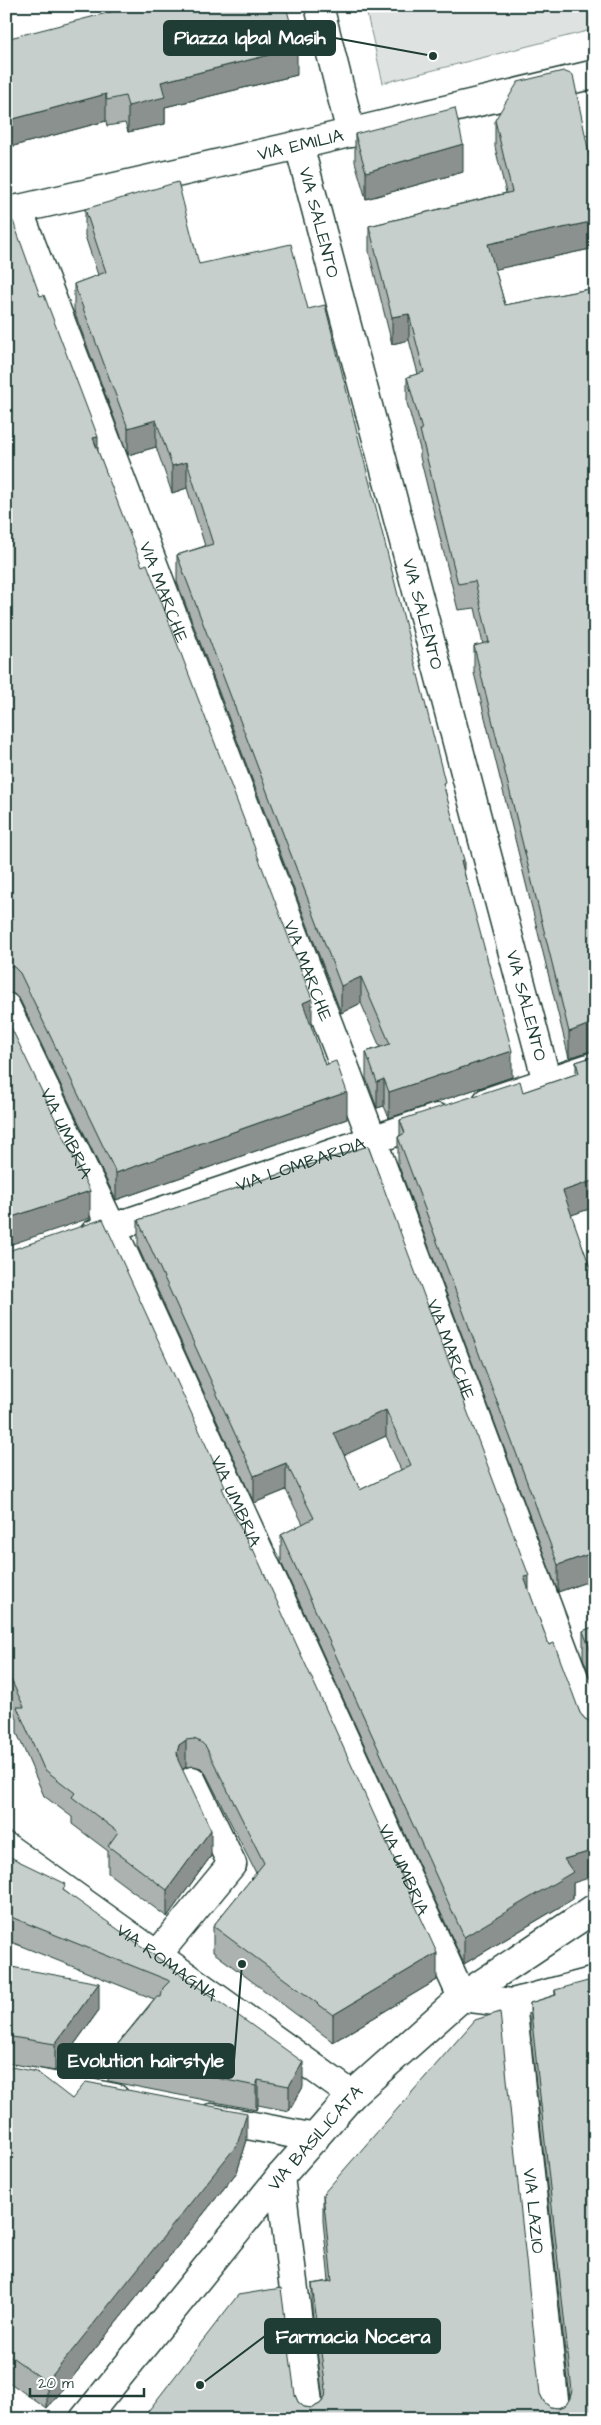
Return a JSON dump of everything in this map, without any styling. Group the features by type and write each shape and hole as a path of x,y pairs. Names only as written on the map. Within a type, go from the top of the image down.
{"street":[{"path":"319,6 351,133"},
{"name":"VIA EMILIA","path":"12,211 592,77"},
{"name":"VIA SALENTO","path":"299,145 547,1082"},
{"name":"VIA MARCHE","path":"12,211 372,1139 595,1734"},
{"name":"VIA UMBRIA","path":"6,1007 112,1228 462,1997"},
{"name":"VIA LOMBARDIA","path":"68,1242 595,1066"},
{"path":"157,1955 232,1864 192,1780"},
{"name":"VIA ROMAGNA","path":"6,1847 352,2096"},
{"name":"VIA BASILICATA","path":"84,2419 280,2177 352,2096 462,1997 595,1908"},
{"path":"462,1997 512,2003 595,1981"},
{"name":"VIA LAZIO","path":"512,2003 556,2419"},
{"path":"6,2077 141,2104"},
{"path":"189,2113 315,2138"},
{"path":"280,2177 310,2419"}],"shaded area":[{"path":"365,6 595,6 595,29 383,83"}],"building":[{"path":"134,6 286,6 297,48 161,82 165,97 128,106 125,96 107,100 106,94 6,121 6,39"},
{"path":"563,71 573,75 595,183 595,221 488,244 505,305 595,288 595,1024 569,1032 474,646 489,642 475,581 458,584 420,430 422,430 407,377 424,372 409,314 392,317 369,226 512,192 495,120 518,82"},
{"path":"455,108 463,144 366,172 355,134"},
{"path":"178,182 199,264 291,244 308,309 325,305 445,782 443,783 464,860 461,861 512,1051 389,1092 384,1079 377,1082 366,1052 390,1044 361,977 341,986 177,555 213,544 187,462 172,466 156,420 128,428 74,284 106,272 85,209"},
{"path":"13,221 40,296 44,295 98,437 93,438 142,566 147,564 312,999 303,1003 325,1065 336,1061 347,1092 116,1173 20,973 14,967 6,965 6,223"},
{"path":"6,1017 90,1191 6,1219"},
{"path":"595,1056 595,1180 563,1191 595,1281 595,1552 558,1565 398,1137 405,1133 400,1120 520,1081 523,1092 579,1073 576,1062"},
{"path":"368,1146 529,1576 524,1577 549,1645 554,1643 580,1713 585,1719 593,1723 595,1722 595,1850 564,1859 573,1872 464,1937 281,1535 314,1518 286,1463 254,1476 138,1220","holes":["386,1410 411,1465 360,1490 334,1433"]},
{"path":"103,1219 225,1487 222,1488 251,1550 253,1549 437,1953 333,2015 213,1926 264,1863 206,1747 194,1739 186,1740 179,1745 177,1753 178,1760 211,1830 167,1890 108,1846 118,1832 72,1797 75,1793 44,1769 17,1707 24,1707 6,1669 6,1250 11,1250"},
{"path":"595,1626 595,1662 583,1631"},
{"path":"6,1855 66,1884 63,1890 303,2062 289,2086 258,2080 256,2086 108,2056 157,1997 161,1997 163,1988 170,1981 6,1915"},
{"path":"6,1966 99,1983 55,2044 6,2036"},
{"path":"595,1979 595,2419 142,2419 238,2295 281,2288 295,2395 298,2402 304,2407 312,2408 320,2404 325,2398 326,2390 312,2284 332,2281 323,2194 475,2020 500,2012 540,2394 544,2402 550,2407 558,2408 566,2405 572,2391 530,2003 556,1995 555,1990"},
{"path":"6,2066 37,2072 72,2099 86,2082 247,2113 237,2145 47,2382 6,2353"}],"place":[{"name":"Piazza Iqbal Masih","path":"433,56"},
{"name":"Evolution hairstyle","path":"242,1964"},
{"name":"Farmacia Nocera","path":"200,2385"}]}
